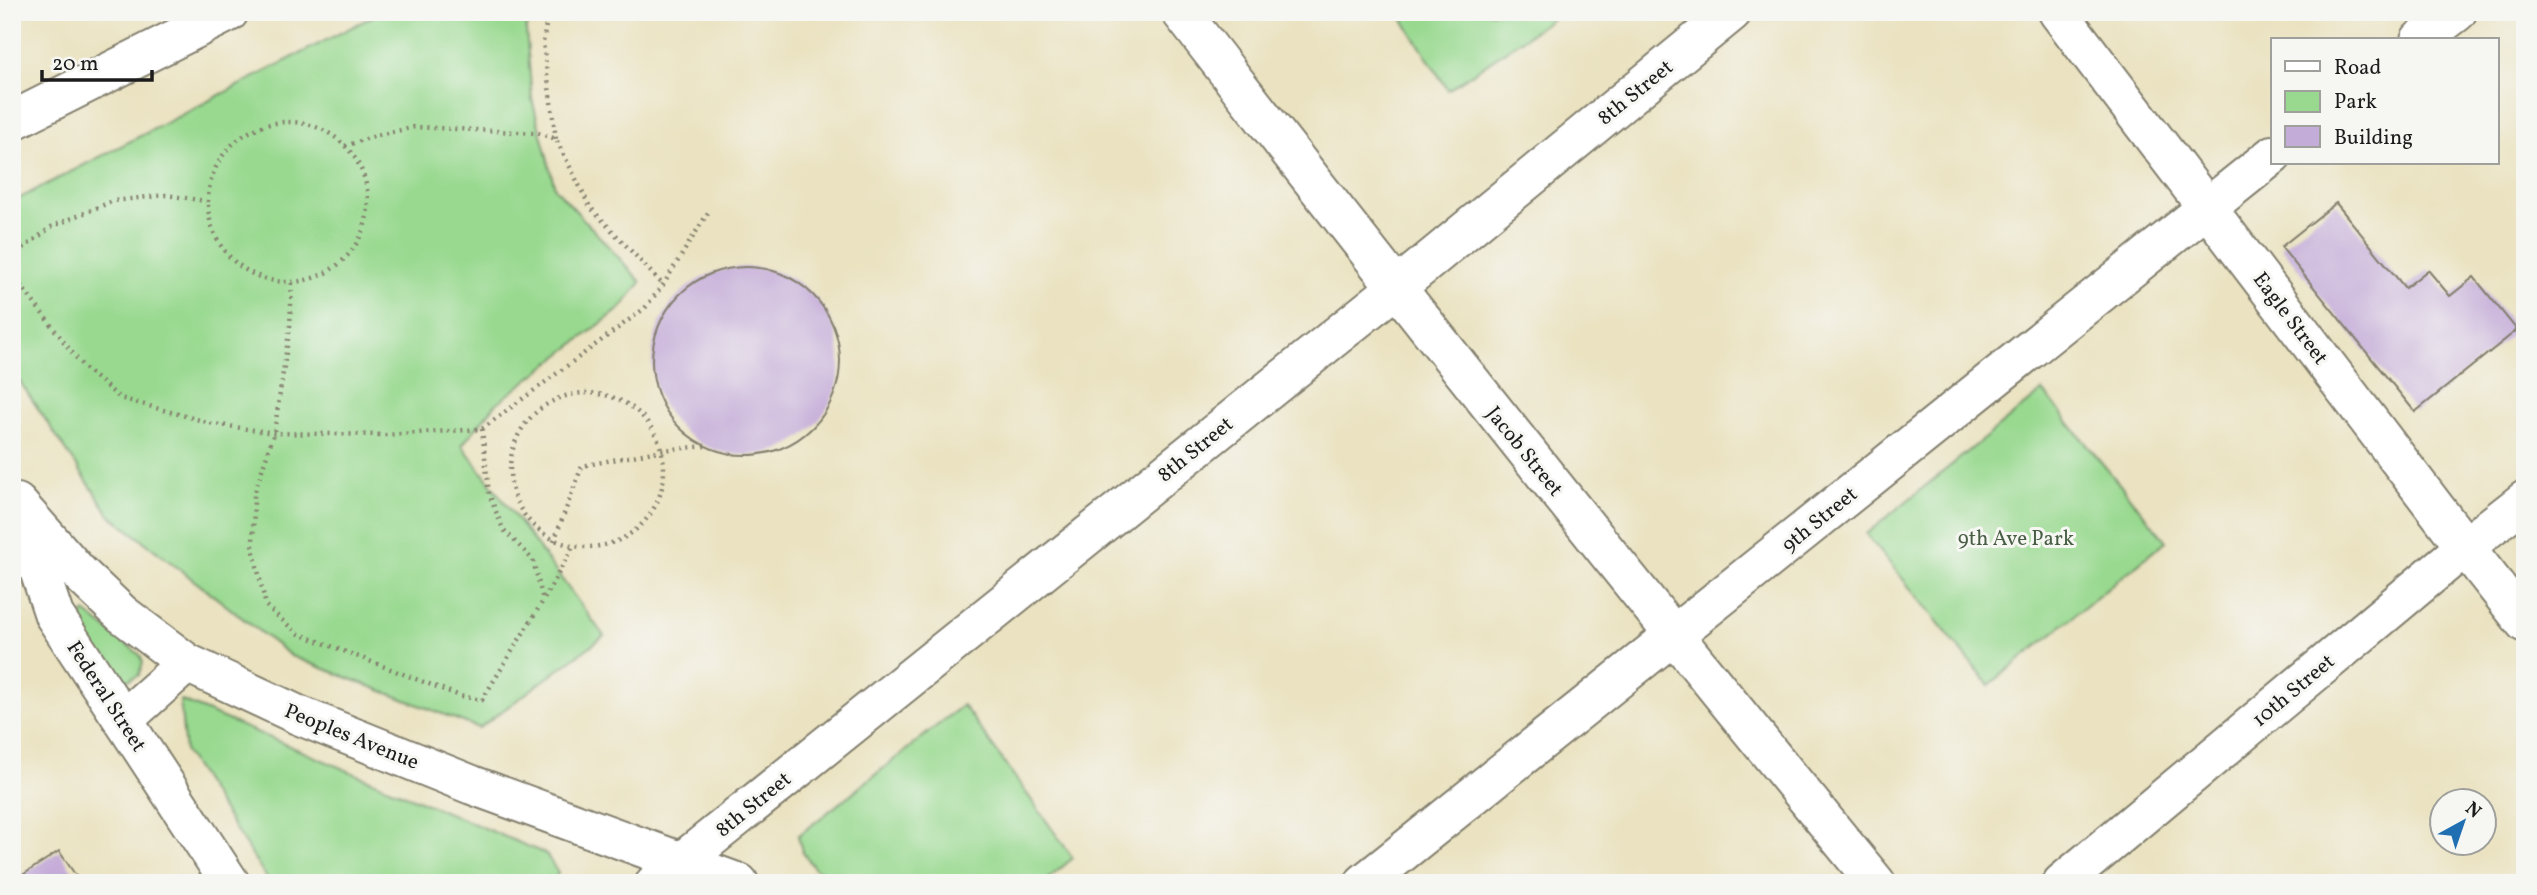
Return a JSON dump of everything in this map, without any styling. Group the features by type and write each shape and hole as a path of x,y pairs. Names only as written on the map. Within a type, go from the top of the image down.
{"street":[{"path":"12,121 229,12"},
{"name":"Jacob Street","path":"1181,12 1395,288 1674,637 1877,883"},
{"name":"8th Street","path":"668,872 1395,288 1732,12"},
{"name":"Eagle Street","path":"2058,12 2525,623"},
{"path":"2423,38 2457,12"},
{"name":"9th Street","path":"1364,883 2271,157"},
{"name":"Peoples Avenue","path":"15,499 78,572 122,614 187,663 298,715 472,785 668,872 739,883"},
{"name":"Federal Street","path":"15,499 54,615 230,883"},
{"name":"10th Street","path":"2062,883 2525,499"},
{"path":"123,720 187,663"}],"path":[{"path":"548,12 543,43 556,139 590,207 663,285"},
{"path":"281,121 313,124 338,138 355,157 367,182 369,203 361,238 344,261 333,270 307,281 292,283 253,276 223,250 210,225 206,201 218,161 247,131 281,121"},
{"path":"345,146 415,127 538,133 556,139"},
{"path":"12,257 51,227 113,201 166,195 206,201"},
{"path":"12,274 84,368 120,398 214,424 274,433 386,435 482,429 645,308 663,285 709,211"},
{"path":"292,283 290,326 274,433 254,495 253,548 266,606 297,633 460,696 482,700 574,545"},
{"path":"581,392 611,396 635,409 652,426 663,450 665,471 657,505 631,535 606,546 591,548 554,541 524,517 512,492 509,469 520,431 548,403 581,392"},
{"path":"482,429 489,494 503,528 533,560 543,601"},
{"path":"554,541 582,466 663,450 706,446"}],"green space":[{"path":"381,12 531,12 526,30 532,99 555,188 641,282 621,308 496,404 462,445 604,636 479,728 291,656 110,515 12,370 12,202"},
{"path":"1398,12 1562,12 1448,90"},
{"name":"9th Ave Park","path":"2043,391 2166,541 1989,685 1866,534"},
{"path":"85,612 140,655 143,662 139,675 126,681 115,679 77,621"},
{"path":"180,700 546,854 558,873 554,883 270,883 185,752"},
{"path":"963,705 1073,858 1043,883 852,883 815,869 802,851 798,836"}],"building":[{"path":"2336,203 2405,288 2428,270 2450,296 2474,277 2517,330 2415,412 2281,247"},
{"path":"746,267 782,275 798,283 812,295 824,309 832,325 840,361 832,397 824,413 812,427 798,439 782,447 746,455 710,447 694,439 680,427 668,413 660,397 652,361 660,325 668,309 680,295 694,283 710,275"},
{"path":"59,851 81,883 12,883 12,882"}]}
